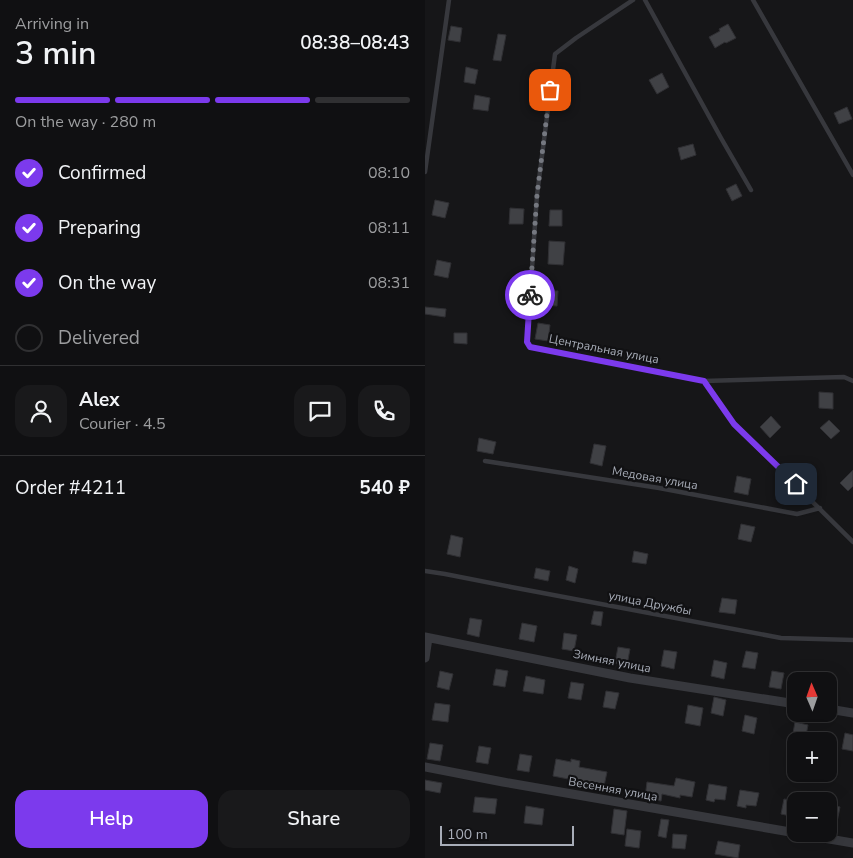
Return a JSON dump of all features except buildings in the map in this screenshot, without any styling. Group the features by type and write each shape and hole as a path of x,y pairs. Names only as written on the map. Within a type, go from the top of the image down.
{"street":[{"path":"425,658 427,638"},
{"name":"Зимняя улица","path":"427,638 630,678 787,703"},
{"path":"837,710 853,713"},
{"name":"Весенняя улица","path":"425,767 787,831"},
{"path":"837,840 853,843"}],"lane":[{"path":"425,172 449,0"},
{"name":"Центральная улица","path":"633,0 555,54 537,195 527,342 530,347 704,381 844,377 853,381"},
{"path":"645,0 751,190"},
{"path":"753,0 853,175"},
{"path":"704,381 734,424 853,542"},
{"name":"Медовая улица","path":"485,461 659,488 797,514 820,508"},
{"name":"улица Дружбы","path":"425,571 781,638 853,640"}],"way so far":[{"path":"530,295 537,195 550,90"}],"route":[{"path":"530,295 527,342 530,347 704,381 734,424 796,484"}]}
